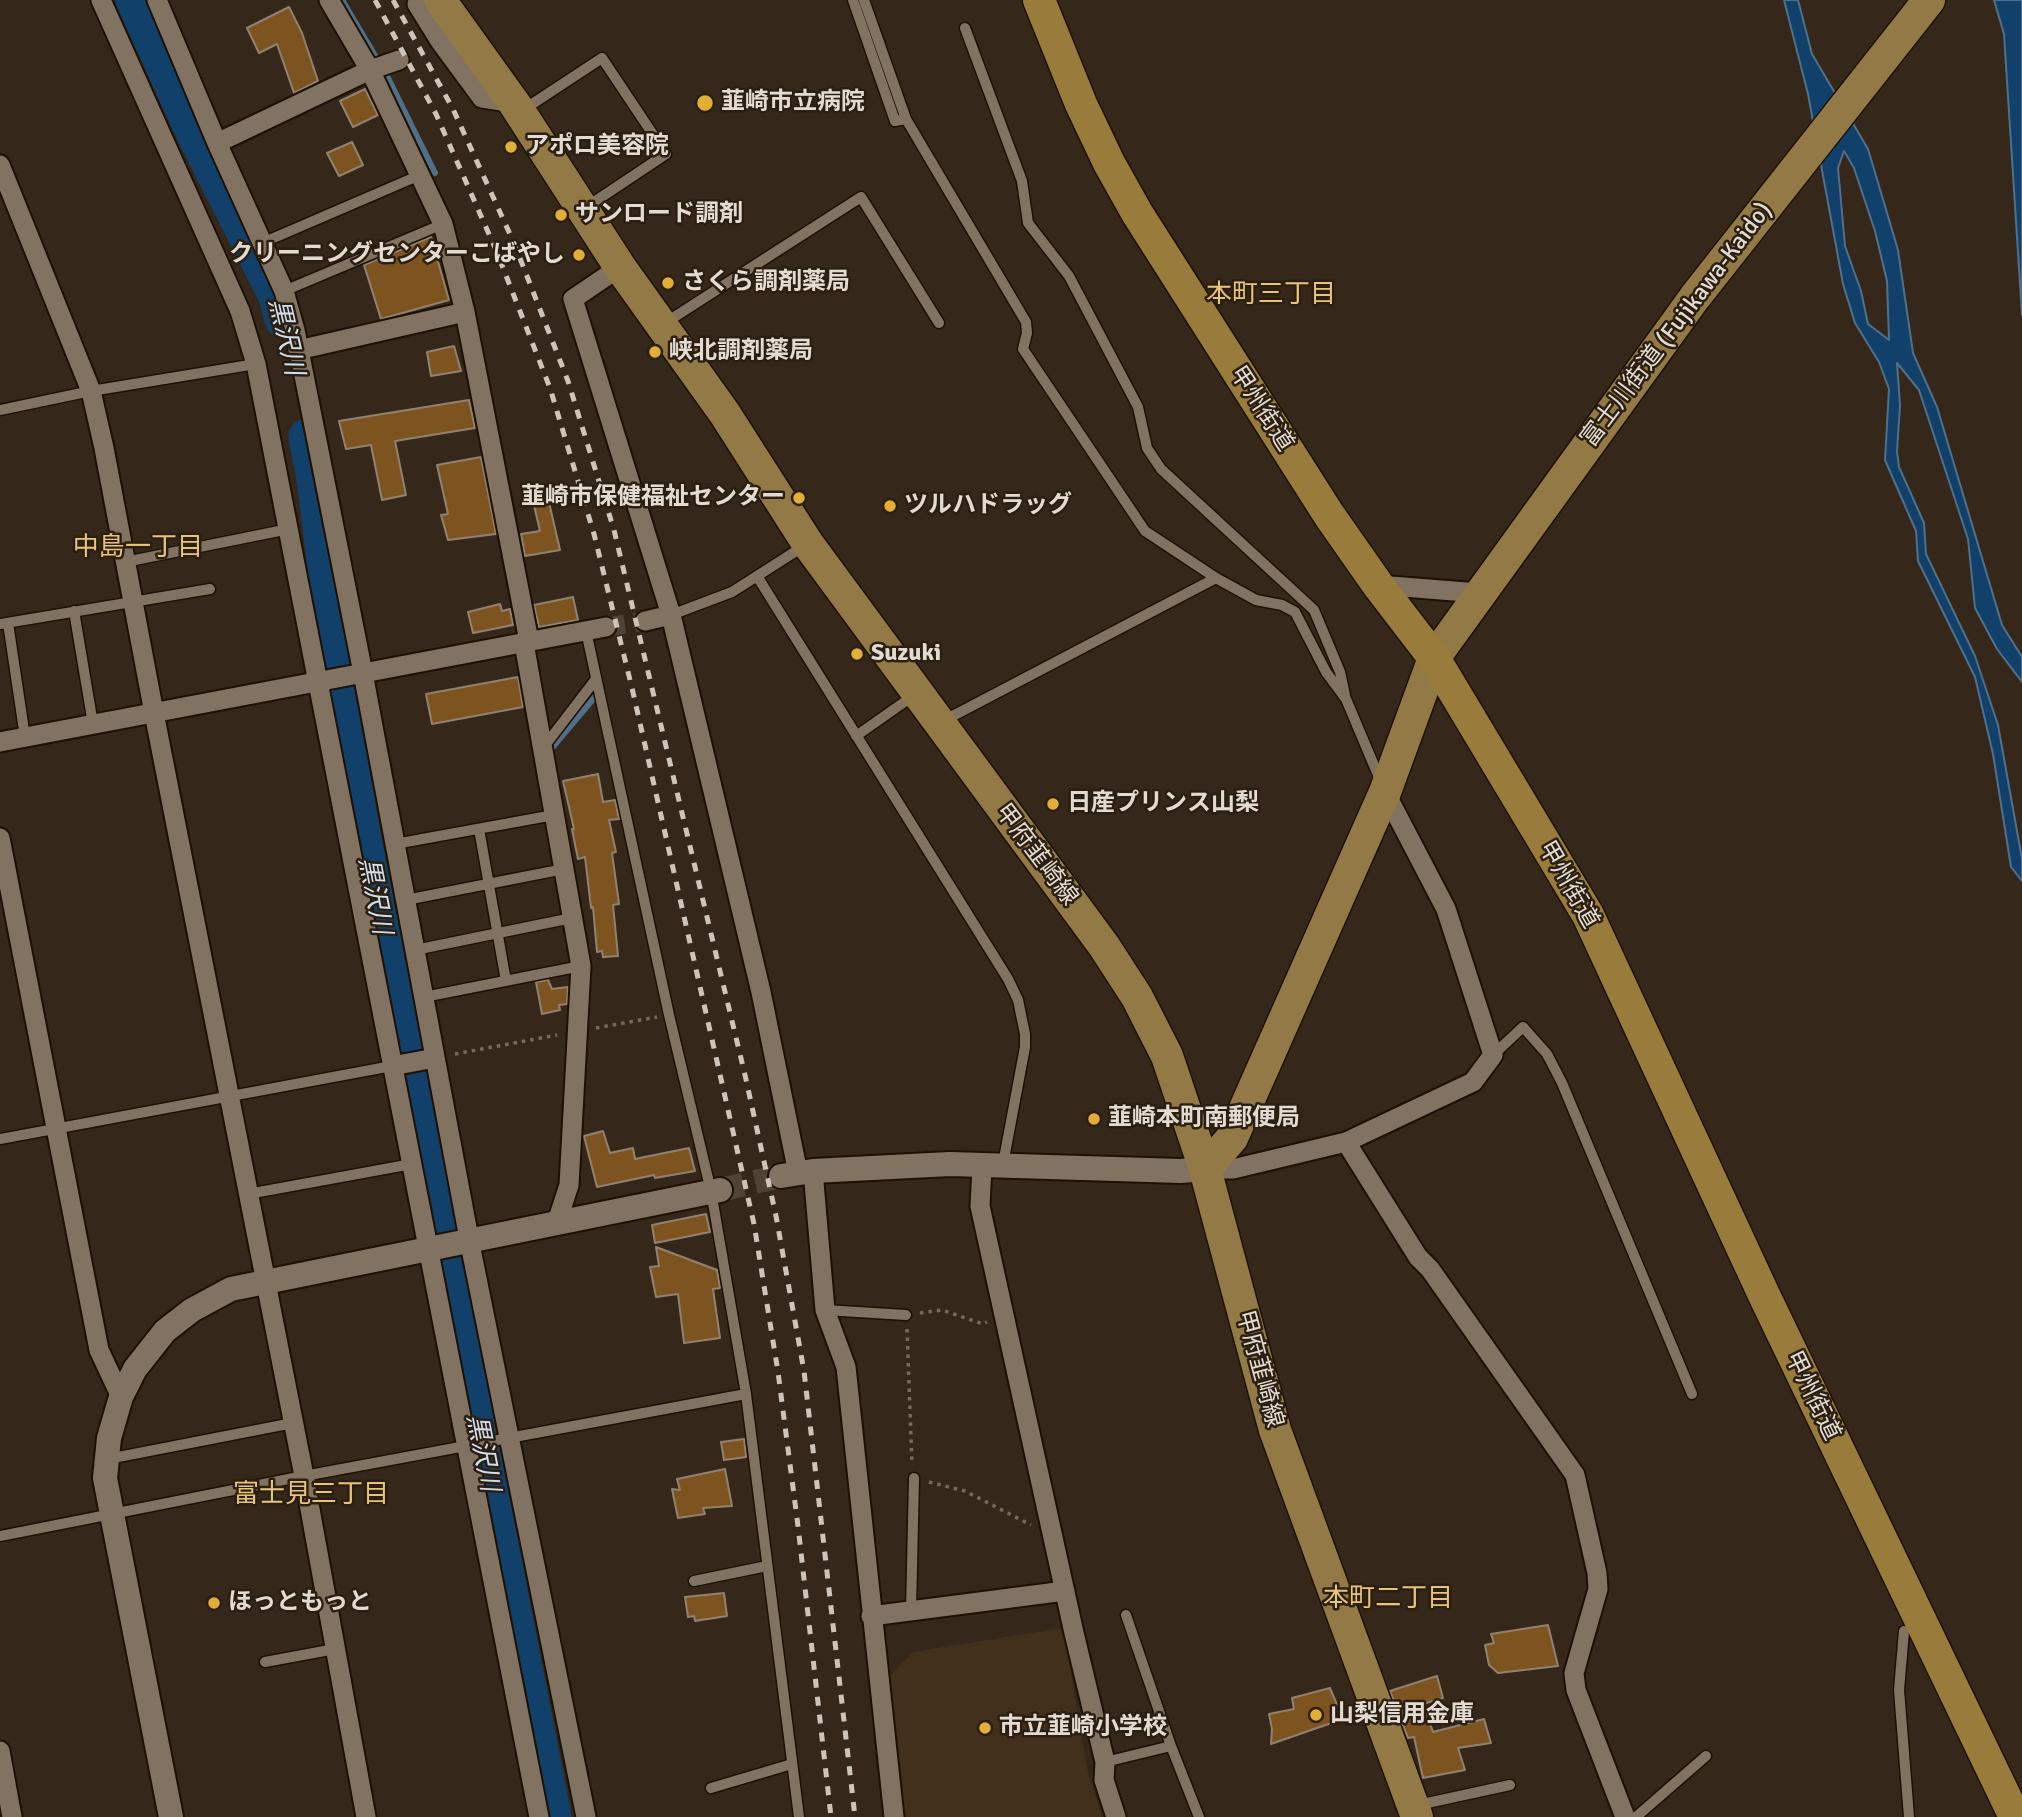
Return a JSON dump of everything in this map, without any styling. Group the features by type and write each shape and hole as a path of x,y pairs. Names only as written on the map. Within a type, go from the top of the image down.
{"highway":[{"name":"甲州街道","path":"1039,0 1081,104 1137,213 1278,436 1378,585 1434,658 1588,915 1764,1295 2015,1817"}],"main road":[{"name":"甲府韮崎線","path":"440,0 517,107 620,267 725,414 808,544 1104,946 1138,997 1167,1056 1205,1169 1275,1430 1415,1812"},
{"name":"富士川街道 (Fujikawa-Kaido)","path":"1205,1169 1232,1138 1385,793 1434,658 1695,297 1929,0"}],"street":[{"path":"101,0 240,312 256,364 539,1817"},
{"path":"157,0 217,143 284,291 299,350 470,1239 586,1817"},
{"path":"329,0 370,71 443,224 465,312 526,642 581,967 569,1185 557,1222"},
{"path":"418,0 417,4 435,43 482,98 517,107"},
{"path":"217,143 399,60"},
{"path":"0,165 5,192 91,391 104,448 304,1476 366,1817"},
{"path":"620,267 573,299 671,615 761,992 825,1310 846,1367 894,1817"},
{"path":"299,350 465,312"},
{"path":"1378,585 1479,593"},
{"path":"645,621 671,615"},
{"path":"0,742 606,627"},
{"path":"797,1173 950,1164 992,1167 1233,1170 1346,1142 1473,1082 1493,1055 1446,909 1385,793"},
{"path":"0,838 99,1350 121,1397"},
{"path":"393,1066 435,1058"},
{"path":"1346,1142 1418,1257 1430,1269 1575,1475 1597,1573 1598,1589 1574,1672 1576,1690 1625,1817"},
{"path":"992,1167 980,1206 1105,1762 1104,1780 1116,1817"},
{"path":"171,1817 105,1478 109,1438 121,1397 135,1369 166,1331 192,1310 231,1289 265,1280 716,1191"},
{"path":"871,1616 1065,1591"},
{"path":"0,1751 12,1817"}],"lane":[{"path":"853,0 895,121 905,119"},
{"path":"864,0 905,119 1026,322 1023,349 1145,531 1216,578 1256,600 1282,605 1295,612 1326,672 1346,699"},
{"path":"965,28 1022,181 1028,223 1069,276 1138,407 1147,447 1161,469 1314,610 1340,672 1346,699 1385,793"},
{"path":"517,107 602,58 666,154 583,209"},
{"path":"262,243 420,175"},
{"path":"662,325 860,197 939,323"},
{"path":"284,291 443,224"},
{"path":"0,410 91,391 256,364"},
{"path":"125,562 289,529"},
{"path":"671,615 732,592 808,544"},
{"path":"757,576 1008,979 1018,1000 1025,1047 992,1167"},
{"path":"938,724 1216,578"},
{"path":"25,737 4,623 210,589"},
{"path":"74,611 93,724"},
{"path":"586,631 669,1014 716,1191 746,1394 799,1817"},
{"path":"542,748 596,679"},
{"path":"856,736 916,694"},
{"path":"395,844 554,815"},
{"path":"479,829 506,981"},
{"path":"406,900 564,869"},
{"path":"415,950 572,918"},
{"path":"424,996 581,967"},
{"path":"1493,1055 1523,1027 1547,1054 1562,1083 1692,1394"},
{"path":"0,1139 393,1066"},
{"path":"248,1194 412,1164"},
{"path":"825,1310 906,1315"},
{"path":"0,1536 746,1394"},
{"path":"107,1459 293,1423"},
{"path":"911,1611 914,1479"},
{"path":"694,1581 768,1566"},
{"path":"1126,1615 1171,1746 1199,1817"},
{"path":"1904,1631 1899,1690 1909,1817"},
{"path":"265,1662 335,1648"},
{"path":"1105,1762 1171,1746"},
{"path":"1636,1817 1706,1756"},
{"path":"710,1788 792,1764"},
{"path":"1415,1812 1510,1785"}],"path":[{"path":"435,1058 669,1014"},
{"path":"1004,1317 983,1324 942,1310 906,1315 914,1479 965,1491 1052,1534"}],"shaded area":[{"name":"市立韮崎小学校","path":"1063,1628 1088,1773 1102,1817 901,1817 884,1682 913,1652"}],"water":[{"path":"1784,0 1798,0 1812,54 1868,149 1898,250 1913,353 1937,407 2002,625 2022,657 2022,682 1997,649 1975,608 1968,539 1919,390 1897,363 1900,405 1897,451 1899,467 1924,523 1926,554 1975,656 1998,725 2022,859 2022,881 2011,867 1993,754 1975,677 1918,561 1916,531 1885,460 1889,389 1879,362 1855,323 1843,284 1808,94","holes":["1844,151 1854,168 1875,231 1887,281 1889,340 1868,324 1861,291 1845,246 1838,168"]},
{"path":"1994,0 2022,0 2022,315 2004,34"}],"building":[{"path":"289,7 302,33 318,81 294,93 277,44 259,53 247,28"},
{"path":"365,89 378,115 353,127 340,101"},
{"path":"352,142 363,165 339,176 327,153"},
{"path":"431,237 449,300 381,319 364,265"},
{"path":"454,346 461,371 431,376 427,352"},
{"path":"469,400 475,428 395,441 406,495 382,500 371,445 346,449 339,421"},
{"path":"481,457 496,534 448,540 441,515 448,514 437,465"},
{"path":"548,498 560,550 525,556 521,534 540,531 533,501"},
{"path":"573,597 578,620 539,627 534,605"},
{"path":"500,604 502,611 510,609 513,625 473,633 468,612"},
{"path":"518,677 523,707 432,724 426,694"},
{"path":"598,774 603,802 615,800 619,819 609,820 616,852 612,853 619,904 613,905 618,956 603,957 602,951 597,952 585,857 578,859 563,781"},
{"path":"548,980 552,989 568,987 567,1004 559,1005 560,1010 542,1014 536,982"},
{"path":"603,1131 610,1153 633,1148 635,1159 689,1148 695,1171 655,1178 654,1175 597,1187 584,1136"},
{"path":"706,1214 710,1232 655,1243 652,1225"},
{"path":"656,1247 717,1270 720,1288 713,1289 720,1338 684,1343 678,1294 656,1297 650,1267 659,1266"},
{"path":"744,1439 746,1457 724,1460 721,1442"},
{"path":"725,1469 732,1506 703,1508 705,1514 678,1518 672,1489 680,1490 677,1479"},
{"path":"724,1593 727,1616 695,1621 694,1616 688,1617 685,1597"},
{"path":"1548,1625 1558,1666 1498,1673 1489,1665 1485,1645 1494,1643 1491,1634"},
{"path":"1437,1676 1443,1698 1423,1704 1433,1732 1484,1719 1491,1743 1458,1748 1465,1770 1423,1778 1414,1737 1408,1738 1390,1691"},
{"path":"1330,1688 1343,1719 1271,1744 1269,1714 1294,1709 1292,1698"}],"waterway":[{"name":"黒沢川","path":"134,0 194,132 277,296 283,319"},
{"path":"342,0 387,76 435,173"},
{"name":"黒沢川","path":"307,437 316,484 325,561 327,630 361,828 553,1817"},
{"path":"551,749 599,692"}],"tunnel":[{"path":"606,627 645,621"},
{"path":"720,1190 781,1176"}],"railway":[{"path":"375,0 436,114 496,250 550,388 594,534 632,688 754,1224 778,1372 798,1526 831,1817"},
{"path":"393,0 453,109 514,243 568,381 614,530 745,1075 776,1216 804,1371 855,1817"}],"place":[{"name":"韮崎市立病院","path":"705,103"},
{"name":"アポロ美容院","path":"511,147"},
{"name":"サンロード調剤","path":"561,215"},
{"name":"クリーニングセンターこばやし","path":"579,255"},
{"name":"さくら調剤薬局","path":"668,283"},
{"name":"峡北調剤薬局","path":"655,352"},
{"name":"韮崎市保健福祉センター","path":"799,498"},
{"name":"ツルハドラッグ","path":"890,506"},
{"name":"Suzuki","path":"857,654"},
{"name":"日産プリンス山梨","path":"1053,804"},
{"name":"韮崎本町南郵便局","path":"1094,1119"},
{"name":"ほっともっと","path":"214,1603"},
{"name":"山梨信用金庫","path":"1316,1715"},
{"name":"市立韮崎小学校","path":"985,1728"}],"district":[{"name":"本町三丁目","path":"1271,295"},
{"name":"中島一丁目","path":"138,548"},
{"name":"富士見三丁目","path":"311,1495"},
{"name":"本町二丁目","path":"1388,1599"}]}
